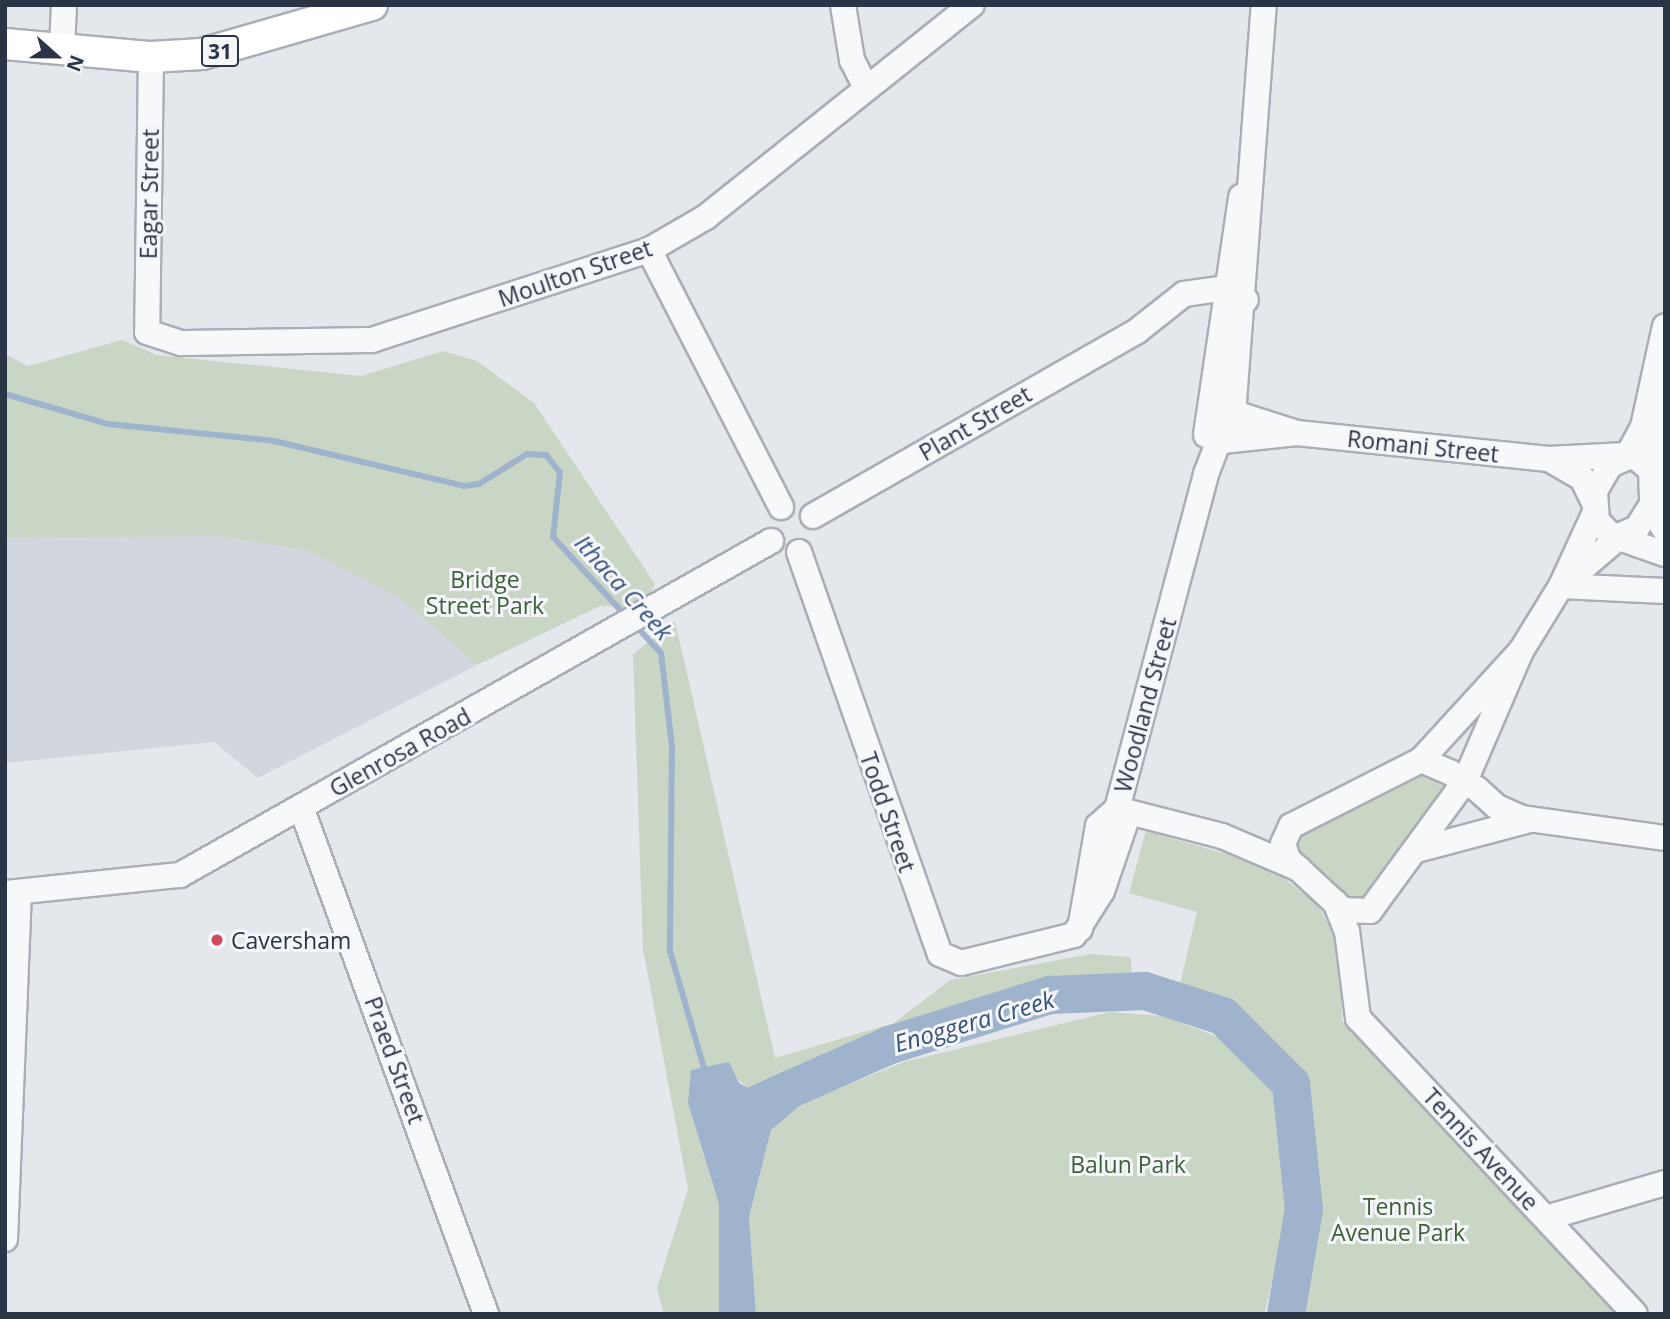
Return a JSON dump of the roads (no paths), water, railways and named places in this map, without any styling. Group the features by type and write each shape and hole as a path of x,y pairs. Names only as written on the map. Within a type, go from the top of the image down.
{"main road":[{"name":"31","path":"5,44 151,57 232,50 372,5"}],"street":[{"path":"62,49 64,5"},
{"path":"843,5 852,60 865,86"},
{"name":"Moulton Street","path":"147,332 181,343 372,340 649,250 706,217 865,86 972,5"},
{"name":"Woodland Street","path":"1057,942 1080,929 1098,827 1123,811 1206,474 1215,431 1232,299 1264,5"},
{"name":"Eagar Street","path":"147,332 151,57"},
{"path":"649,250 781,507"},
{"name":"Woodland Street","path":"1215,431 1231,412 1232,299"},
{"name":"Plant Street","path":"813,516 1137,331 1196,307 1232,299"},
{"path":"1561,586 1619,538 1637,528 1652,498 1659,370 1665,326"},
{"path":"1222,836 1266,834 1294,824 1421,760 1521,651 1561,586 1594,507 1603,474 1627,455 1640,437 1659,370"},
{"name":"Romani Street","path":"1231,412 1297,433"},
{"name":"Romani Street","path":"1215,431 1297,433 1549,459 1627,455"},
{"path":"1627,455 1649,468 1652,498 1665,530"},
{"name":"Romani Street","path":"1549,459 1582,478 1594,507"},
{"path":"799,505 813,516 815,537 799,552 783,551 771,541 769,522 781,507 799,505"},
{"path":"1594,507 1604,531 1665,554"},
{"name":"Glenrosa Road","path":"12,893 180,875 617,631 771,541"},
{"name":"Todd Street","path":"799,552 935,949 958,963 1057,942"},
{"path":"1561,586 1665,591"},
{"name":"Tennis Avenue","path":"1354,973 1376,904 1465,781 1521,651"},
{"path":"1421,760 1465,781 1501,809 1531,820 1665,838"},
{"name":"Praed Street","path":"301,807 486,1314"},
{"path":"1123,811 1222,836 1301,870"},
{"path":"1417,850 1531,820"},
{"path":"1294,824 1283,848 1301,870 1335,902 1360,915 1376,904"},
{"path":"5,1239 12,893"},
{"name":"Tennis Avenue","path":"1335,902 1354,973 1360,1020 1635,1314"},
{"path":"1546,1218 1665,1183"}],"water":[{"path":"729,1062 739,1083 751,1089 799,1079 805,1101 771,1130 749,1217 756,1314 719,1314 719,1204 688,1103 691,1070"}],"waterway":[{"name":"Ithaca Creek","path":"5,394 108,424 274,441 464,486 479,484 527,454 546,455 560,472 553,537 626,616"},
{"name":"Ithaca Creek","path":"633,623 661,653 672,746 670,951 706,1075"},
{"name":"Enoggera Creek","path":"755,1105 890,1045 1050,995 1145,991 1223,1016 1291,1084 1304,1209 1286,1314"}],"place":[{"name":"Caversham","path":"217,940"}],"park label":[{"name":"Bridge Street Park","path":"485,592"},
{"name":"Balun Park","path":"1128,1164"},
{"name":"Tennis Avenue Park","path":"1398,1219"}]}
